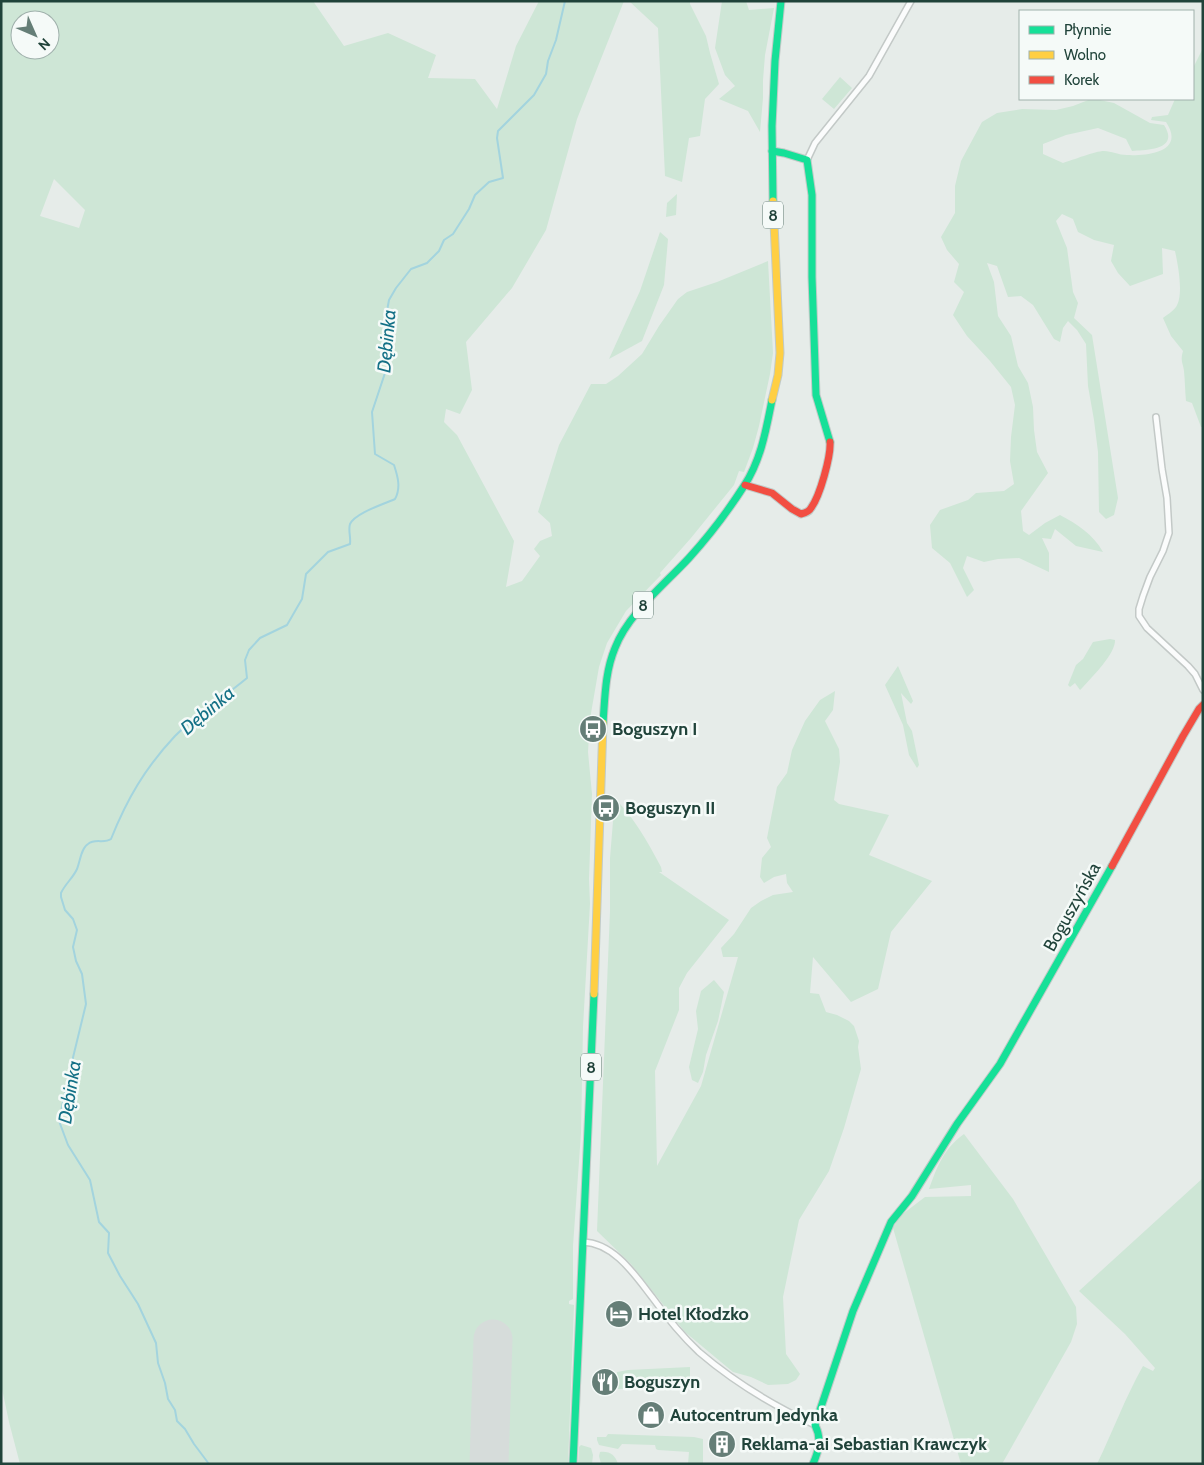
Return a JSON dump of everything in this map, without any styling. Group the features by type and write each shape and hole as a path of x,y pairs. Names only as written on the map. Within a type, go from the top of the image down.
{"main road":[{"name":"8","path":"574,1464 602,741 607,671 615,647 633,617 690,558 718,523 745,485 761,450 778,375 780,353 774,240 772,100 774,61 782,1"},
{"path":"745,485 772,493 792,509 801,514 804,513 811,509 816,500 828,460 830,446 816,395 812,277 812,195 807,160 772,151"},
{"name":"Boguszyńska","path":"815,1425 852,1311 891,1222 926,1176 936,1156 959,1120 1000,1064 1141,815 1183,736 1203,705"},
{"path":"813,1464 820,1444 820,1434 815,1425"}],"street":[{"path":"807,160 815,143 872,71 911,1"},
{"path":"1156,417 1167,498 1169,534 1164,551 1150,577 1143,596 1139,608 1139,616 1147,628 1192,670 1203,690"},
{"path":"582,1242 599,1245 620,1259 699,1351 753,1392 815,1425"}],"green space":[{"path":"1,1 313,1 344,46 388,33 436,55 428,78 475,79 497,109 516,46 539,1 624,1 577,119 546,230 512,288 466,342 472,390 460,414 446,409 444,422 457,435 514,541 506,587 522,581 540,556 534,549 540,541 552,536 550,523 538,512 559,445 591,384 606,384 618,376 642,354 678,299 687,292 768,261 773,353 759,426 744,472 739,471 734,485 660,573 661,575 626,611 607,643 599,667 590,719 588,752 592,794 590,904 583,1027 581,1133 573,1246 573,1299 569,1301 569,1304 574,1305 568,1464 20,1464 1,1384","holes":["54,179 85,210 79,228 40,216"]},
{"path":"629,1 690,1 706,36 719,84 705,99 700,136 689,138 682,182 665,176 658,28"},
{"path":"722,1 746,1 749,10 774,8 765,55 760,132 748,111 719,99 735,86 725,75 715,48"},
{"path":"1203,48 1203,427 1201,427 1192,403 1186,401 1182,360 1183,351 1171,336 1163,318 1176,307 1180,295 1180,280 1175,251 1162,248 1163,274 1130,286 1118,273 1111,261 1114,245 1094,240 1078,232 1073,219 1062,214 1056,221 1067,248 1073,292 1078,303 1074,318 1092,335 1118,498 1114,515 1106,519 1099,512 1098,452 1088,386 1086,344 1077,330 1068,321 1063,328 1060,342 1054,339 1033,305 1021,296 1008,297 997,266 987,263 994,282 998,316 1011,336 1018,366 1028,383 1033,407 1037,452 1048,473 1021,511 1023,531 1029,535 1060,515 1084,530 1103,552 1076,546 1055,529 1051,539 1042,538 1049,553 1049,572 1019,558 984,562 967,556 963,568 974,590 967,597 950,563 932,548 930,525 940,510 968,500 976,493 1004,491 1014,484 1010,461 1015,405 1011,387 967,336 953,315 964,292 954,282 959,264 947,250 941,237 955,213 955,186 961,161 982,122 997,113 1022,109 1056,110 1088,100 1114,103 1150,123 1164,125 1168,133 1168,139 1160,147 1132,151 1126,139 1098,128 1066,135 1043,144 1043,154 1063,163 1100,151 1135,155 1162,150 1168,146 1171,140 1171,132 1166,122 1151,120 1152,117 1168,115 1175,100 1194,100 1194,66"},
{"path":"840,77 852,88 834,109 822,99"},
{"path":"677,194 676,215 666,217 667,203"},
{"path":"660,232 668,239 664,285 642,341 609,359 640,291"},
{"path":"1115,640 1108,658 1080,690 1075,683 1070,687 1068,685 1076,665 1083,659 1093,642"},
{"path":"898,666 913,701 911,704 901,693 907,723 912,731 919,765 917,768 909,755 903,725 885,685"},
{"path":"835,691 833,710 825,721 839,749 840,762 834,800 839,804 889,815 869,855 932,881 891,932 878,989 851,1002 813,957 810,993 819,994 826,1012 849,1021 854,1026 859,1041 861,1069 829,1171 799,1220 783,1297 786,1354 800,1374 796,1380 788,1384 768,1385 751,1377 733,1372 685,1332 631,1264 597,1231 610,911 610,858 614,809 609,802 611,795 633,820 661,867 662,872 659,872 729,920 687,973 679,988 679,1010 655,1071 657,1166 701,1086 738,957 723,957 721,948 734,934 751,908 773,895 793,892 787,883 786,874 774,877 764,883 760,877 762,858 771,847 767,838 777,787 787,773 792,750 805,721 820,700"},
{"path":"714,980 724,992 718,1021 698,1083 692,1080 689,1067 698,1029 696,1011 701,991"},
{"path":"964,1134 1013,1199 1076,1307 1077,1324 1071,1342 1002,1464 961,1464 893,1228 900,1216 925,1197 971,1196 971,1185 929,1189 946,1152"},
{"path":"1203,1178 1203,1464 1097,1464 1130,1390 1143,1366 1153,1371 1155,1368 1125,1334 1079,1291"},
{"path":"690,1367 690,1377 676,1387 616,1389 617,1372"},
{"path":"608,1434 694,1437 703,1439 703,1464 688,1464 689,1452 658,1450 655,1445 622,1444 618,1449 599,1445 597,1437 606,1437"},
{"path":"581,1445 591,1448 593,1455 592,1464 578,1464 579,1447"},
{"path":"600,1452 612,1454 618,1464 601,1464"}],"waterway":[{"name":"Dębinka","path":"209,1464 185,1429 177,1421 175,1410 168,1399 158,1363 156,1343 138,1304 108,1253 109,1233 99,1222 90,1180 68,1145 59,1121 86,1004 82,974 76,961 73,947 77,930 73,919 65,910 61,893 75,872 86,846 94,841 111,839 138,784 164,748 192,720 247,678 245,660 249,650 260,638 287,625 302,599 306,574 328,552 350,544 349,526 353,520 377,506 395,499 398,487 397,474 394,465 375,454 372,412 387,367 386,316 389,300 411,269 427,263 439,251 444,240 453,234 469,209 475,195 489,182 503,178 497,138 498,131 534,95 546,74 565,1"}],"runway":[{"path":"489,1464 493,1339"}],"traffic: fast":[{"path":"773,201 772,126 775,61 781,1"},
{"path":"772,151 807,160 812,195 812,277 816,395 830,442"},
{"path":"603,723 609,666 621,635 658,589 704,541 744,486 759,455 772,400"},
{"path":"813,1464 819,1444 815,1425 853,1311 891,1222 912,1196 957,1124 1000,1064 1112,866"},
{"path":"573,1464 594,994"}],"traffic: slow":[{"path":"772,400 778,375 780,353 773,201"},
{"path":"594,994 603,723"}],"traffic: jam":[{"path":"745,485 772,493 801,514 807,512 821,486 829,457 830,442"},
{"path":"1112,866 1183,736 1203,705"}],"place":[{"name":"Boguszyn I","path":"593,729"},
{"name":"Boguszyn II","path":"606,808"},
{"name":"Hotel Kłodzko","path":"619,1314"},
{"name":"Boguszyn","path":"605,1382"},
{"name":"Autocentrum Jedynka","path":"651,1415"},
{"name":"Reklama-ai Sebastian Krawczyk","path":"722,1444"}]}
